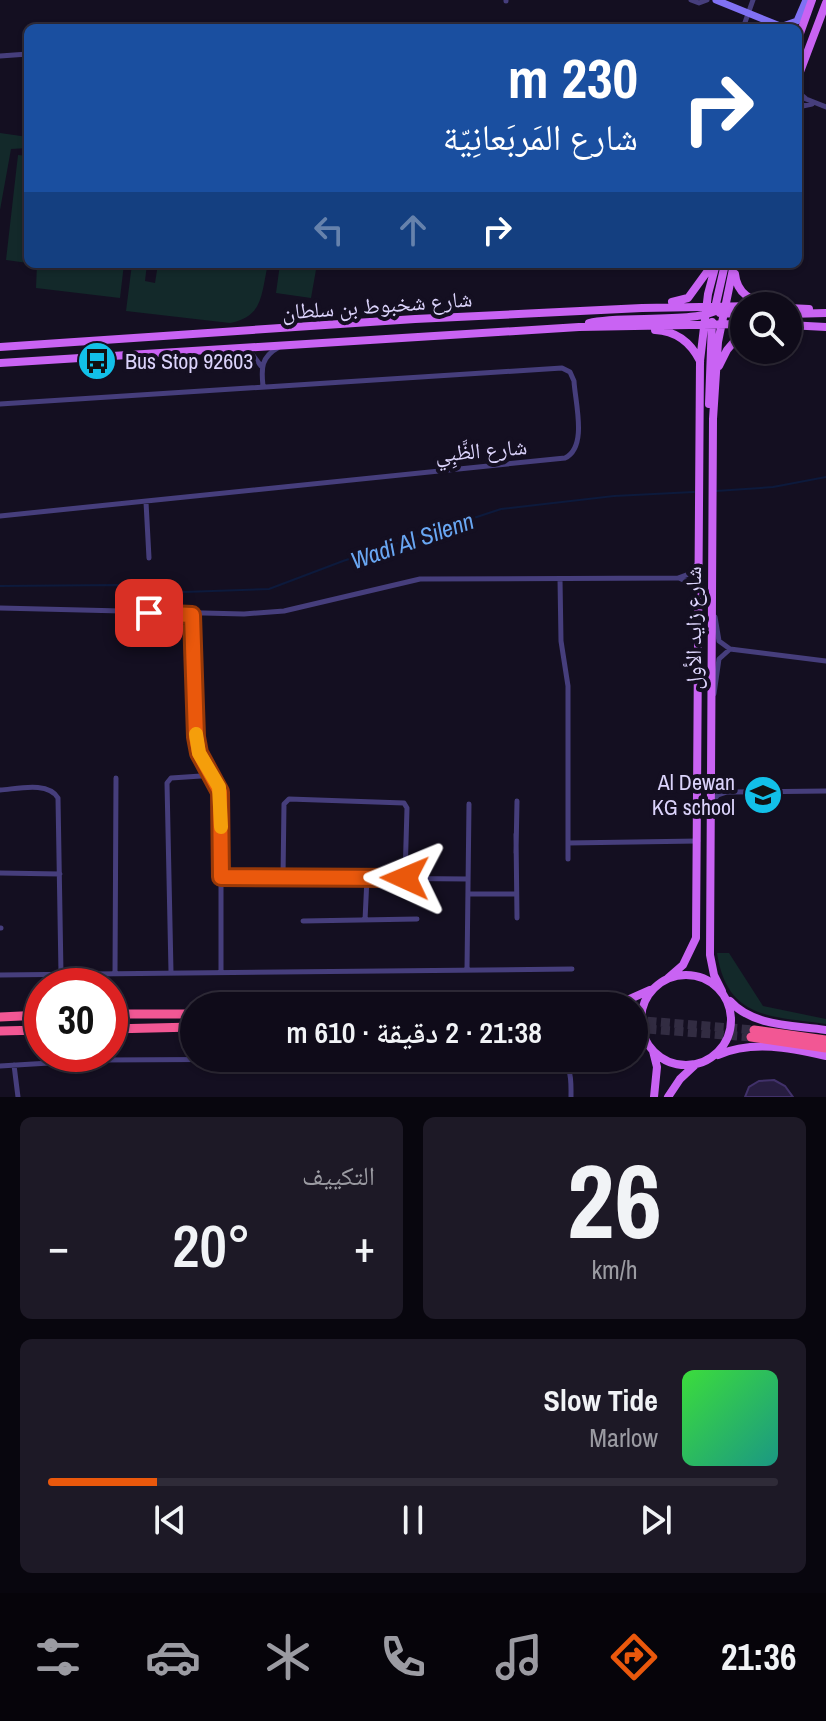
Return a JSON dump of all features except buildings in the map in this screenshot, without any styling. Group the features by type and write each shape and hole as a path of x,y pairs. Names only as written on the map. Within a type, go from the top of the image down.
{"highway":[{"path":"128,1014 180,1014"},
{"path":"0,1017 24,1016"},
{"path":"128,1029 180,1027"},
{"path":"0,1031 24,1030"},
{"path":"826,1040 752,1034 826,1048"}],"main road":[{"path":"802,25 809,0"},
{"path":"802,66 826,3"},
{"path":"642,308 685,300 695,292 711,268"},
{"name":"شارع زايد الأول","path":"714,268 716,374 712,457 710,955 714,975 723,993"},
{"name":"شارع زايد الأول","path":"668,978 689,957 696,938 700,361 730,268"},
{"path":"732,268 742,292"},
{"name":"شارع شخبوط بن سلطان","path":"0,347 642,308 714,315 730,320"},
{"path":"802,309 826,311"},
{"path":"802,313 826,311"},
{"name":"شارع شخبوط بن سلطان","path":"0,363 579,327 730,312"},
{"path":"713,419 709,399 714,315 730,314"},
{"path":"802,326 826,327"},
{"path":"579,327 669,331 689,344 700,361"},
{"path":"716,374 730,346"},
{"path":"643,992 668,978 697,976 723,993 742,1012 756,1019 826,1030"},
{"path":"654,987 641,1013 642,1031 657,1067 654,1097"},
{"path":"713,1056 724,1045 732,1025 731,1010 723,993"},
{"path":"668,1097 680,1079 696,1064 739,1047 761,1045 826,1056"},
{"path":"648,1046 673,1063 696,1064"}],"street":[{"path":"691,0 702,3 707,0"},
{"path":"716,0 729,2 748,14 776,24"},
{"path":"744,24 753,0"},
{"path":"790,24 797,21 809,0"},
{"path":"0,56 24,54"},
{"path":"802,95 826,107"},
{"path":"802,106 815,104"},
{"path":"261,366 268,354 279,346"},
{"path":"239,349 252,354 261,366 263,386"},
{"name":"شارع الظَّبِي","path":"0,404 562,368 570,372 574,381 577,447 565,458 0,516"},
{"path":"146,502 149,558"},
{"path":"678,578 692,571 698,561"},
{"path":"0,608 192,615 284,611 411,580 678,578 690,583 698,597"},
{"path":"560,579 561,641 568,686 568,859"},
{"path":"712,608 719,641 730,649 826,661"},
{"path":"192,615 196,737 199,753 220,792 221,971"},
{"path":"711,701 719,659 730,649"},
{"path":"711,769 718,785 727,792"},
{"path":"171,972 167,783 171,778 201,776"},
{"path":"115,968 116,778"},
{"path":"0,790 45,788 55,793 61,968"},
{"path":"711,803 718,795 727,792 826,791"},
{"path":"283,877 284,804 289,799 404,803 407,808 405,878"},
{"path":"517,801 514,844 517,918"},
{"path":"467,969 469,804"},
{"path":"568,843 698,841"},
{"path":"0,873 60,874"},
{"path":"221,877 468,879"},
{"path":"365,920 367,878"},
{"path":"469,894 516,894"},
{"path":"303,921 417,919"},
{"path":"128,973 572,969"},
{"path":"0,975 24,975"},
{"path":"0,1066 99,1060 180,1060"},
{"path":"14,1065 18,1097"},
{"path":"570,1072 571,1097"}],"green space":[{"path":"0,133 24,136 24,148 11,149 0,210"},
{"path":"18,155 24,156 24,262 6,260"},
{"path":"37,268 124,268 120,298 36,288"},
{"path":"131,268 147,268 145,281 155,283 157,268 267,268 259,302 241,320 230,323 126,311"},
{"path":"279,268 316,268 311,298 276,293"},
{"path":"717,953 729,953 763,1006 826,1019 826,1024 770,1016 742,1003 722,975"}],"waterway":[{"name":"Wadi Al Silenn","path":"716,491 773,487 826,477"},
{"name":"Wadi Al Silenn","path":"0,586 117,585 184,592 269,589 501,509 614,496 694,492"}],"tunnel":[{"path":"648,1021 754,1030"},
{"path":"648,1029 751,1037"}],"slow traffic":[{"path":"196,734 199,753 219,787 221,827"}],"place":[{"name":"Bus Stop 92603","path":"97,361"},
{"name":"Al Dewan KG school","path":"763,795"}],"route":[{"path":"149,613 192,615 196,737 199,753 218,782 220,792 221,877 405,878"}]}
